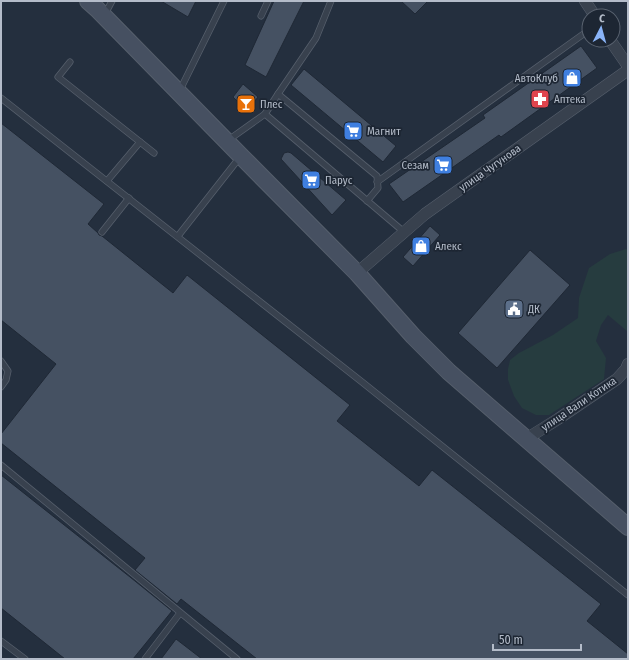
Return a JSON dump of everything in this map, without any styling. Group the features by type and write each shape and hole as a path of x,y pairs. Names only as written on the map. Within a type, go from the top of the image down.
{"main road":[{"path":"88,1 357,274 413,336 449,372 628,527"}],"street":[{"path":"616,48 628,66"},
{"name":"улица Чугунова","path":"357,274 425,214 628,70"},
{"name":"улица Вали Котика","path":"526,439 617,379 627,367"}],"lane":[{"path":"104,16 112,1"},
{"path":"179,92 224,1"},
{"path":"261,16 268,1"},
{"path":"226,141 265,114 316,38 331,1"},
{"path":"377,182 581,36"},
{"path":"70,62 58,77 154,153"},
{"path":"278,94 377,176 378,188 367,200"},
{"path":"1,98 178,236 628,595"},
{"path":"265,114 404,232"},
{"path":"107,181 140,142"},
{"path":"178,236 241,156"},
{"path":"102,232 129,198"},
{"path":"1,361 8,371 6,380 1,387"},
{"path":"1,465 237,659"},
{"path":"145,659 180,613"},
{"path":"1,641 25,659"}],"green space":[{"path":"626,249 628,250 628,329 627,331 608,315 601,325 596,341 606,358 604,379 549,415 536,415 522,408 514,396 508,380 510,360 519,353 553,335 578,318 579,298 589,268 610,254"}],"building":[{"path":"161,1 196,1 188,17"},
{"path":"274,1 304,1 266,77 245,65"},
{"path":"401,1 428,1 415,14"},
{"path":"581,46 597,68 501,137 499,135 403,202 389,184 485,118 483,115"},
{"path":"304,69 396,146 383,162 291,85"},
{"name":"Плес","path":"243,84 258,97 247,111 233,97"},
{"path":"1,123 104,204 88,224 99,235 173,293 187,275 350,405 337,421 419,486 432,470 601,604 587,621 628,654 628,659 257,659 181,599 177,604 135,570 145,558 1,443 1,434 56,364 1,320"},
{"name":"Парус","path":"288,152 346,200 332,215 281,159 284,153"},
{"name":"Алекс","path":"430,226 440,235 413,266 403,257"},
{"name":"ДК","path":"530,250 570,285 497,368 458,333"},
{"path":"1,475 172,611 133,659 65,659 1,608"},
{"path":"176,639 202,659 161,659"}],"place":[{"name":"АвтоКлуб","path":"572,78"},
{"name":"Аптека","path":"540,99"},
{"name":"Плес","path":"246,104"},
{"name":"Магнит","path":"353,131"},
{"name":"Сезам","path":"443,165"},
{"name":"Парус","path":"311,180"},
{"name":"Алекс","path":"421,246"},
{"name":"ДК","path":"514,309"}]}
